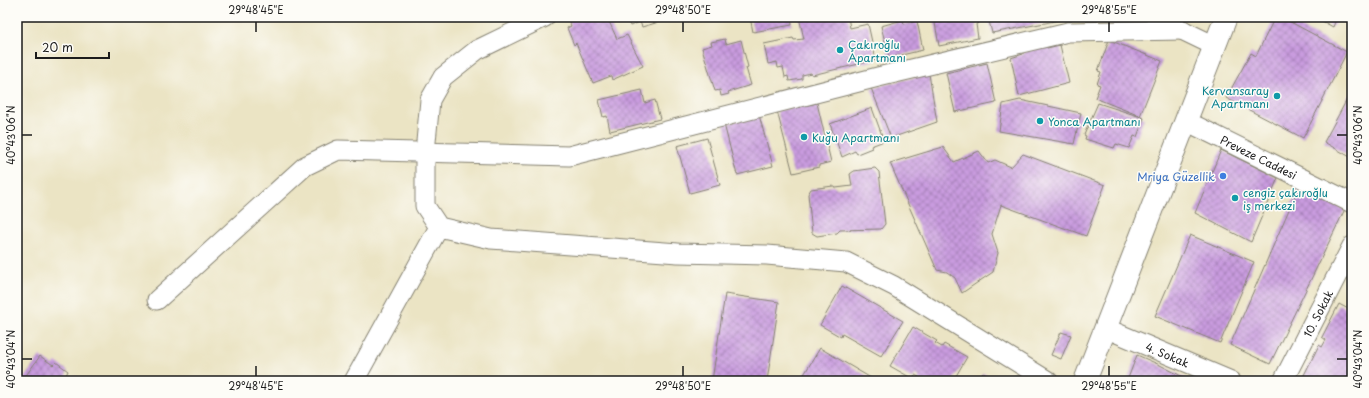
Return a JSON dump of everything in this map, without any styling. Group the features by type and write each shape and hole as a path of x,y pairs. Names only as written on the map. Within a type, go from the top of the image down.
{"main road":[{"path":"1085,381 1226,17"}],"street":[{"path":"545,17 477,50 444,77 430,100 425,152 425,206 439,227 491,239 678,253 767,255 846,262 894,286 1048,381"},
{"path":"1156,17 1215,46"},
{"path":"157,300 305,166 338,150 569,156 878,77 1068,32 1183,30"},
{"name":"Preveze Caddesi","path":"1186,121 1352,203"},
{"path":"354,381 439,227"},
{"name":"10. Sokak","path":"1283,381 1352,246"},
{"name":"4. Sokak","path":"1105,328 1231,381"}],"building":[{"path":"567,17 607,17 617,39 627,35 643,66 612,80 611,76 593,83 576,43 574,45 567,28 571,26"},
{"path":"626,17 668,17 669,19 642,27 640,22 630,26"},
{"path":"750,17 791,17 792,25 753,32"},
{"name":"Çakıroğlu Apartmanı","path":"799,17 848,17 850,28 868,24 876,60 812,75 811,73 802,75 802,79 789,81 788,76 785,77 783,67 778,68 777,62 768,64 764,44 793,38 794,40 804,39"},
{"path":"934,17 977,17 979,23 976,24 978,38 939,46"},
{"path":"988,17 1066,17 1066,19 992,33"},
{"path":"1275,17 1281,17 1347,52 1303,138 1226,98 1251,53 1256,56"},
{"path":"1315,17 1337,17 1333,27"},
{"path":"903,20 904,24 917,21 923,50 889,58 881,26"},
{"path":"725,39 726,44 741,40 751,85 728,92 729,94 721,96 720,90 715,91 702,48 712,45 711,42"},
{"path":"1109,40 1162,61 1140,116 1095,98 1100,85 1097,84 1101,72 1098,71"},
{"path":"1060,45 1069,83 1019,96 1011,58 1023,54 1023,52 1047,46 1047,48"},
{"path":"987,63 996,103 955,112 946,73"},
{"path":"929,74 937,122 891,138 871,88"},
{"path":"642,90 645,103 655,100 660,119 610,131 607,116 603,117 599,100"},
{"path":"1352,90 1352,158 1324,142"},
{"name":"Yonca Apartmanı","path":"1020,100 1081,113 1074,144 999,131 1003,104"},
{"name":"Kuğu Apartmanı","path":"817,103 831,162 819,165 819,167 793,173 777,111 804,104 804,106"},
{"path":"1098,103 1144,118 1137,137 1134,136 1129,148 1116,144 1114,148 1085,139 1086,136 1084,135"},
{"path":"872,108 884,141 857,154 855,151 842,157 830,124"},
{"path":"759,115 773,166 737,175 724,124"},
{"path":"707,138 720,185 690,193 677,146"},
{"path":"943,147 954,162 979,151 988,163 995,160 1011,167 1023,154 1105,185 1086,236 1001,205 992,234 998,253 993,272 962,293 955,278 947,272 937,270 890,163"},
{"name":"cengiz çakıroğlu iş merkezi","path":"1221,150 1278,178 1251,242 1195,213"},
{"path":"875,168 879,172 885,224 881,229 840,230 837,233 817,236 812,233 808,194 811,189 833,186 836,188 852,186 850,174 854,171"},
{"path":"1298,189 1345,209 1270,364 1230,345"},
{"path":"1190,235 1254,262 1220,343 1155,316"},
{"path":"842,286 903,321 881,356 842,334 841,337 820,325"},
{"path":"725,294 779,302 767,381 712,381"},
{"path":"1339,304 1352,311 1352,381 1301,381 1319,345 1322,347 1326,340 1322,337"},
{"path":"913,327 937,341 935,343 942,347 944,344 967,357 953,381 917,381 919,377 915,375 913,379 890,366"},
{"path":"1061,332 1071,335 1061,359 1051,355"},
{"path":"820,348 876,381 800,381"},
{"path":"1137,355 1160,365 1191,381 1127,381"},
{"path":"40,356 53,365 56,362 68,371 66,375 73,380 75,376 83,381 22,381"},
{"path":"983,373 995,381 978,381"}],"place":[{"name":"Çakıroğlu Apartmanı","path":"840,50"},
{"name":"Kervansaray Apartmanı","path":"1277,96"},
{"name":"Yonca Apartmanı","path":"1040,121"},
{"name":"Kuğu Apartmanı","path":"804,137"},
{"name":"Mriya Güzellik","path":"1223,176"},
{"name":"cengiz çakıroğlu iş merkezi","path":"1235,198"}]}
